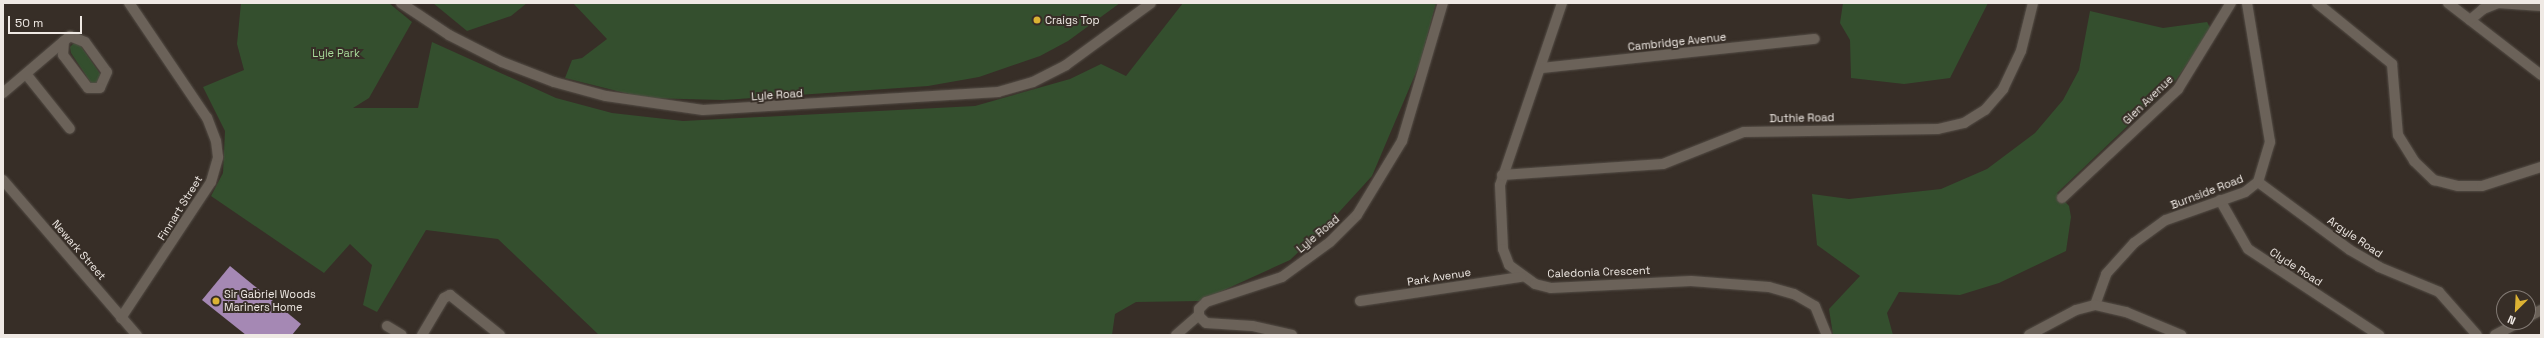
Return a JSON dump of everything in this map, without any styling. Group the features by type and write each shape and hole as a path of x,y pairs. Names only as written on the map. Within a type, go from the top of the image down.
{"street":[{"name":"Finnart Street","path":"121,318 211,182 218,158 216,141 206,118 129,3"},
{"name":"Lyle Road","path":"401,3 449,35 502,62 554,82 637,102 717,110 998,92 1033,82 1066,66 1150,3"},
{"name":"Lyle Road","path":"1176,335 1199,315 1199,309 1206,302 1282,277 1330,242 1357,215 1402,141 1443,3"},
{"name":"Caledonia Crescent","path":"1562,3 1542,68 1502,175 1503,249 1509,265 1521,277 1551,288 1691,281 1769,287 1794,294 1815,306 1827,335"},
{"name":"Duthie Road","path":"1502,175 1663,164 1744,132 1938,129 1964,123 1985,110 2003,89 2021,51 2033,3"},
{"name":"Glen Avenue","path":"2062,198 2178,89 2231,3"},
{"name":"Burnside Road","path":"2095,305 2106,274 2134,243 2166,220 2246,192 2258,182 2270,142 2247,3"},
{"path":"2317,3 2392,64 2398,135 2414,161 2434,180 2458,186 2482,186 2541,167"},
{"path":"2448,3 2541,75"},
{"path":"2470,20 2483,9 2498,3 2541,6"},
{"path":"3,94 64,41 70,36 85,42 107,72 104,85 94,90 88,88 64,55 64,41"},
{"name":"Cambridge Avenue","path":"1542,68 1814,39"},
{"path":"26,74 70,129"},
{"name":"Newark Street","path":"3,180 137,335"},
{"name":"Argyle Road","path":"2258,182 2350,250 2379,267 2440,292 2477,335"},
{"name":"Clyde Road","path":"2220,200 2248,249 2379,335"},
{"name":"Park Avenue","path":"1360,301 1521,277"},
{"path":"422,335 444,298 450,295 500,335"},
{"path":"2029,335 2076,310 2095,305 2126,312 2181,335"},
{"path":"1199,315 1206,323 1252,326 1292,335"},
{"path":"387,326 402,335"},
{"path":"2495,335 2504,330"}],"green space":[{"name":"Lyle Park","path":"241,3 389,3 412,22 369,98 353,108 418,108 432,42 556,98 612,113 683,121 975,106 1070,79 1101,64 1126,76 1183,3 1436,3 1420,63 1372,176 1330,222 1290,260 1200,301 1136,302 1115,314 1112,335 599,335 498,239 426,230 377,312 363,305 372,265 350,244 324,273 211,196 223,173 225,131 203,87 244,70 237,44"},
{"path":"433,3 527,3 511,16 467,31"},
{"path":"573,3 1120,3 1068,41 1040,56 979,77 928,86 724,100 645,98 565,78 572,60 582,58 607,39"},
{"path":"1843,3 1988,3 1950,78 1904,84 1851,78 1850,40 1840,23"},
{"path":"2090,11 2163,28 2207,22 2211,29 2176,80 2057,193 2069,206 2071,217 2066,251 1999,283 1960,295 1899,292 1887,313 1893,335 1833,335 1829,309 1860,276 1817,245 1812,194 1849,199 1941,189 1987,169 2035,133 2063,100 2079,70"},
{"path":"74,43 80,45 101,75 98,83 91,83 71,53 70,47"}],"building":[{"name":"Sir Gabriel Woods Mariners Home","path":"230,266 301,324 292,335 246,335 202,300"}],"place":[{"name":"Craigs Top","path":"1037,20"},
{"name":"Sir Gabriel Woods Mariners Home","path":"216,301"}]}
